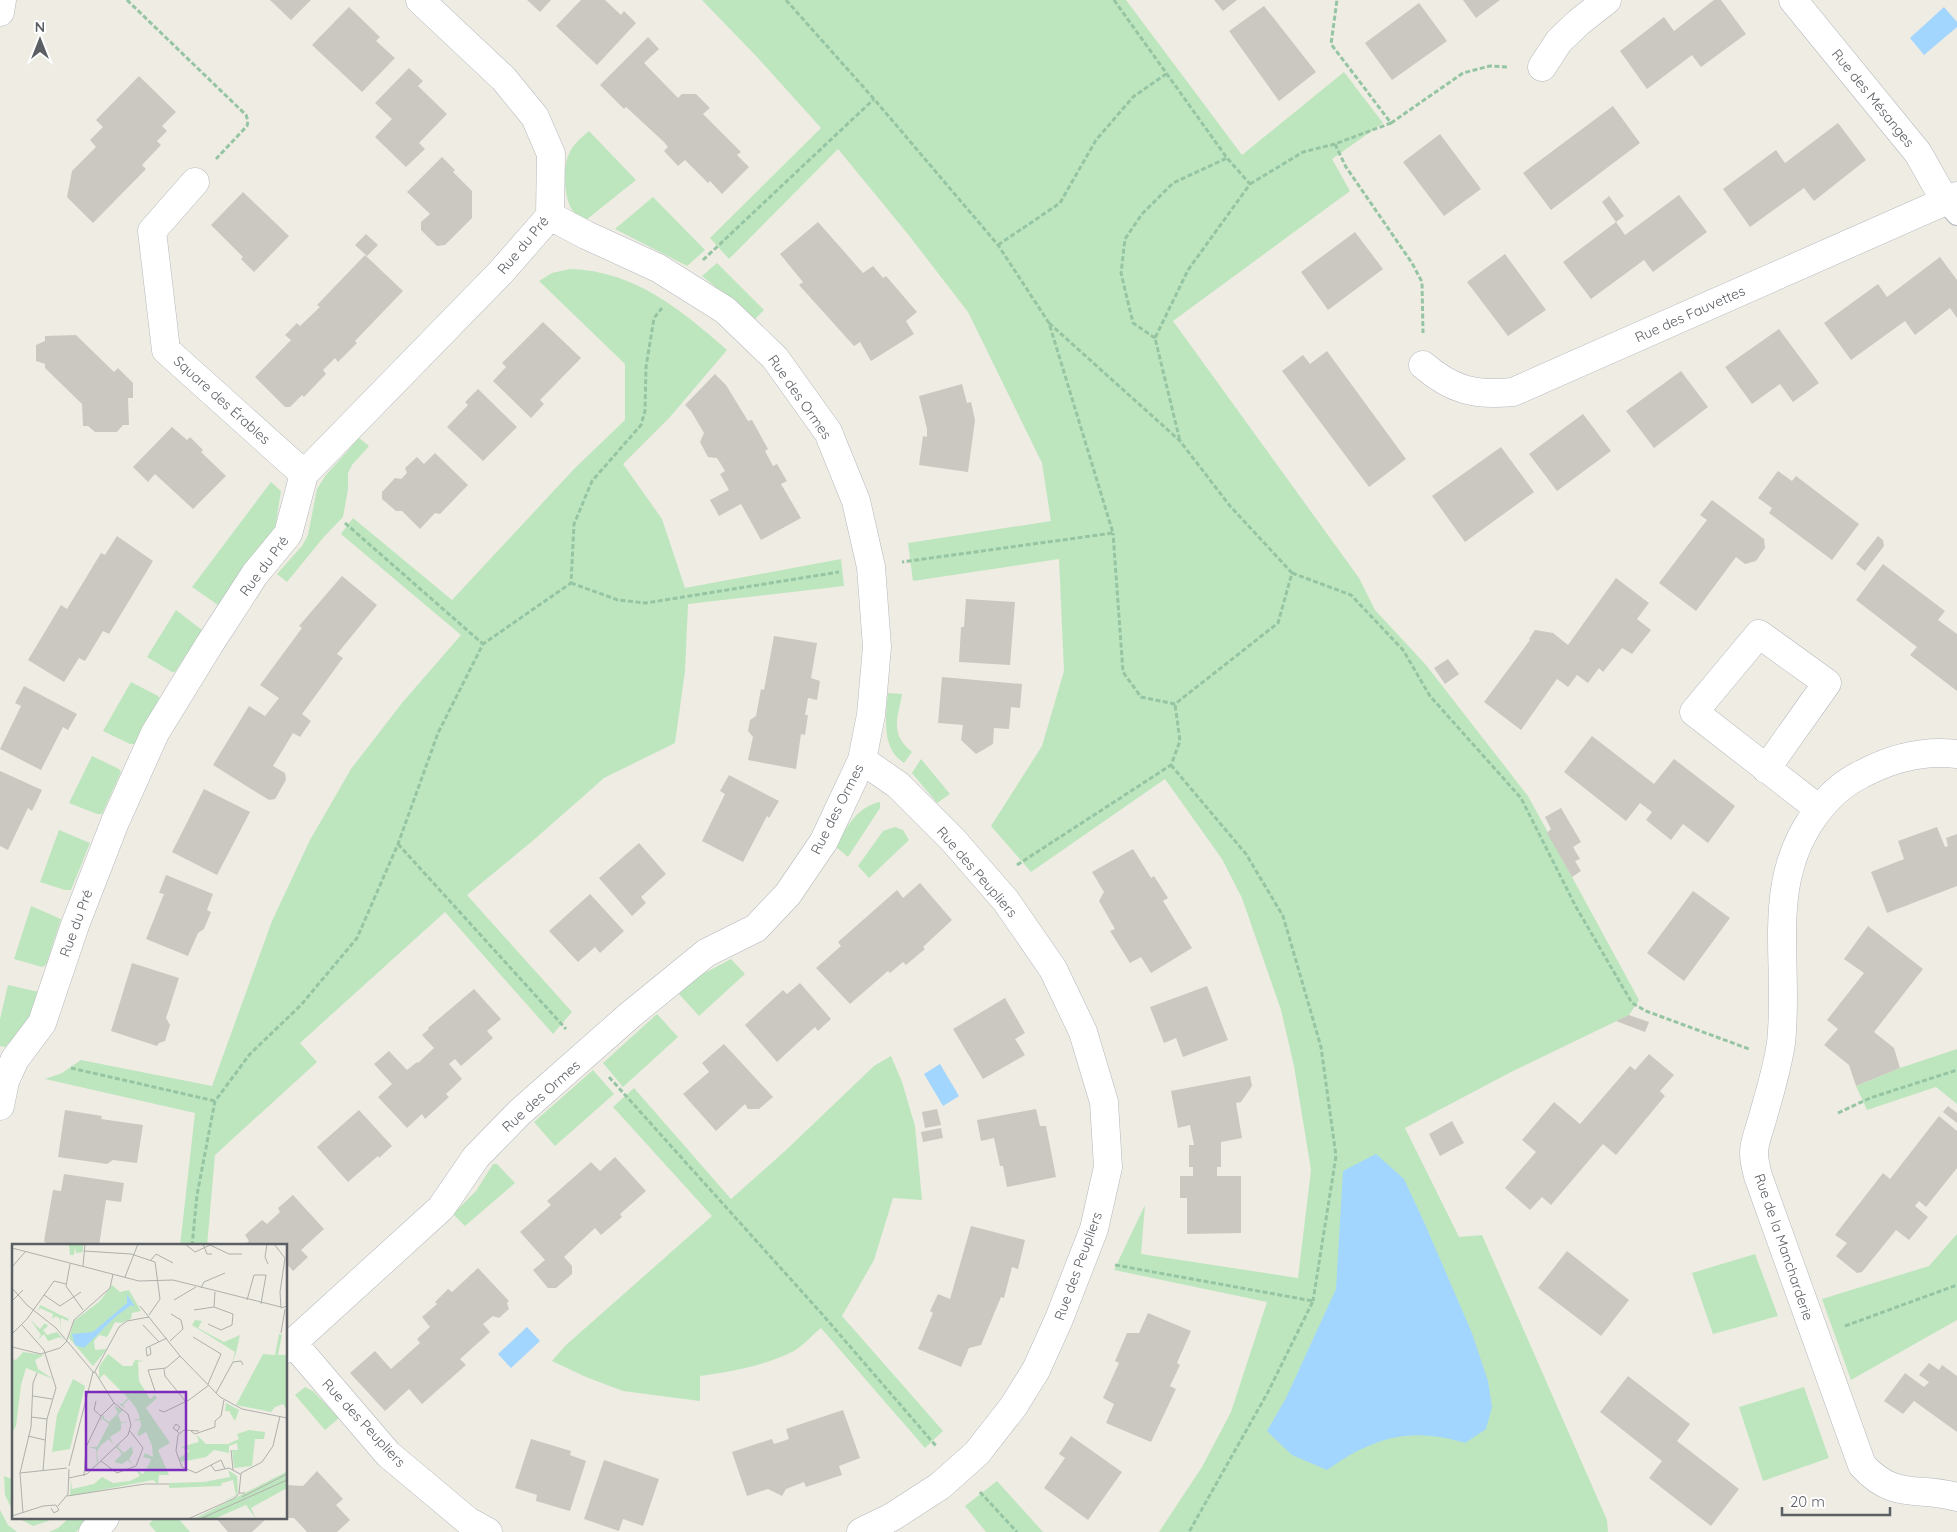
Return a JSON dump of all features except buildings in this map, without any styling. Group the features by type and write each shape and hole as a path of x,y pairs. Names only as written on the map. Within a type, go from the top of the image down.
{"street":[{"path":"0,12 2,0"},
{"name":"Rue du Pré","path":"0,1106 4,1080 15,1058 42,1023 75,925 115,822 155,733 209,644 255,574 288,534 304,474 501,272 550,216 551,154 535,118 504,79 420,0"},
{"path":"1542,67 1566,35 1607,0"},
{"name":"Rue des Mésanges","path":"1793,0 1918,152 1953,204"},
{"name":"Square des Érables","path":"195,182 152,231 166,350 304,474"},
{"name":"Rue des Fauvettes","path":"1423,365 1440,379 1456,388 1494,394 1513,392 1953,204"},
{"name":"Rue des Ormes","path":"289,1346 440,1208 476,1157 520,1112 630,1015 706,953 756,928 788,894 824,841 862,760 870,715 877,647 870,567 856,500 828,432 775,358 725,310 658,268 586,235 550,216"},
{"path":"1766,769 1827,683 1759,634 1694,712 1766,769 1819,809"},
{"name":"Rue de la Mancharderie","path":"1957,754 1920,754 1878,765 1855,777 1834,793 1819,809 1804,830 1793,852 1786,875 1783,900 1782,1034 1778,1060 1755,1144 1755,1164 1862,1465 1873,1477 1886,1486 1901,1490 1957,1497"},
{"name":"Rue des Peupliers","path":"861,1532 892,1517 940,1486 977,1453 1013,1407 1036,1370 1063,1310 1094,1229 1108,1167 1104,1102 1083,1032 1053,969 1006,902 953,840 898,786 862,760"},
{"name":"Rue des Peupliers","path":"289,1346 388,1454 468,1521 488,1532"},
{"path":"93,1532 103,1520"}],"path":[{"path":"127,0 246,115 248,121 243,131 195,182"},
{"path":"786,0 874,99 998,245 1049,323 1180,441 1230,506 1292,572 1351,595 1402,650 1430,696 1521,798 1576,907 1632,1003 1646,1011 1753,1051"},
{"path":"1114,0 1227,158 1250,184"},
{"path":"1337,0 1331,44 1391,123"},
{"path":"1180,441 1155,338 1188,270 1250,184 1302,152 1335,144 1391,123 1464,74 1490,66"},
{"path":"998,245 1060,202 1096,140 1133,97 1166,74"},
{"path":"718,246 874,99"},
{"path":"1335,144 1346,167 1412,263 1422,282 1423,365"},
{"path":"1155,338 1133,323 1121,273 1125,239 1142,214 1173,183 1227,158"},
{"path":"571,583 574,524 592,481 641,425 646,411 646,367 654,318 666,302"},
{"path":"1049,323 1113,533 1123,672 1141,698 1175,704 1278,623 1292,572"},
{"path":"345,523 483,644"},
{"path":"910,561 1113,533"},
{"path":"571,583 618,600 646,603 846,571"},
{"path":"192,1244 197,1195 215,1101 250,1054 301,1005 357,938 398,844 438,732 483,644 571,583"},
{"path":"1018,864 1171,765 1180,742 1175,704"},
{"path":"1171,765 1246,854 1283,916 1322,1047 1336,1156 1313,1301 1268,1392 1189,1532"},
{"path":"398,844 563,1025"},
{"path":"71,1068 215,1101"},
{"path":"1838,1113 1870,1098 1957,1070"},
{"path":"603,1071 822,1314 935,1445"},
{"path":"1112,1264 1313,1301"},
{"path":"1840,1328 1957,1286"},
{"path":"981,1494 1017,1532"}],"green space":[{"path":"702,0 1126,0 1242,155 1344,72 1383,123 1332,159 1350,191 1173,321 1359,578 1375,610 1426,665 1528,796 1639,1000 1629,1015 1511,1072 1405,1128 1459,1237 1482,1235 1607,1520 1608,1532 1159,1532 1202,1467 1231,1412 1267,1302 1114,1270 1145,1205 1141,1254 1298,1278 1311,1170 1294,1066 1281,1010 1242,898 1222,859 1165,779 1031,872 991,826 1042,746 1064,671 1059,559 913,581 908,543 1051,521 1042,463 968,312 907,233 838,149 729,259 710,238 821,128"},
{"path":"589,131 636,180 586,220 576,214 570,206 566,192 565,167 571,150"},
{"path":"653,197 705,250 687,266 615,229"},
{"path":"717,263 764,310 755,319 702,276"},
{"path":"570,269 593,271 636,285 674,307 727,350 670,417 623,464 662,519 685,588 841,559 844,586 688,604 685,671 675,743 604,778 467,895 572,1012 553,1034 445,912 300,1043 317,1062 215,1155 207,1244 180,1244 195,1113 45,1079 62,1073 81,1060 212,1086 272,921 310,840 351,769 402,703 461,635 341,534 353,518 452,600 575,468 625,420 625,364 539,281 552,273"},
{"path":"359,438 369,446 352,465 348,473 348,489 343,517 287,582 277,574 302,546 308,535 317,489 326,475"},
{"path":"271,482 281,491 275,529 218,605 192,587"},
{"path":"176,610 202,630 175,672 172,672 147,657"},
{"path":"131,682 158,696 160,700 135,744 130,744 103,731"},
{"path":"888,693 902,694 897,718 898,732 900,738 912,752 904,763 890,746 886,731"},
{"path":"92,756 119,769 121,772 102,814 97,814 69,803"},
{"path":"921,759 950,794 937,803 912,773"},
{"path":"880,802 880,808 848,857 835,846 848,825 859,813 865,808"},
{"path":"895,827 903,830 909,840 869,878 858,866 883,831"},
{"path":"59,830 90,843 71,890 40,882"},
{"path":"31,906 61,919 46,965 42,967 14,959"},
{"path":"731,959 745,974 699,1016 679,994 699,976"},
{"path":"8,985 39,992 28,1022 5,1047 0,1046 0,1019"},
{"path":"657,1014 678,1037 623,1087 603,1063"},
{"path":"1957,1049 1957,1104 1936,1087 1867,1110 1856,1086 1900,1068"},
{"path":"891,1056 902,1082 915,1126 922,1200 893,1198 874,1260 842,1316 943,1431 925,1448 821,1328 798,1349 771,1361 700,1376 700,1401 623,1391 586,1377 552,1361 566,1345 712,1216 613,1107 634,1088 731,1199 785,1151 874,1066"},
{"path":"593,1070 614,1094 555,1146 534,1122"},
{"path":"493,1164 497,1164 515,1183 465,1226 453,1214 476,1191"},
{"path":"1957,1234 1957,1320 1851,1380 1822,1299 1929,1266"},
{"path":"1755,1254 1778,1316 1713,1334 1692,1273"},
{"path":"305,1387 313,1391 339,1418 325,1430 295,1395"},
{"path":"1804,1387 1829,1458 1763,1481 1739,1407"},
{"path":"4,1476 12,1479 12,1510 5,1495"},
{"path":"997,1481 1043,1532 986,1532 965,1506"},
{"path":"0,1510 8,1525 17,1532 0,1532"},
{"path":"22,1520 50,1520 48,1521 33,1526"},
{"path":"67,1520 87,1520 76,1532 49,1532 58,1528"},
{"path":"153,1520 180,1520 190,1532 156,1532 149,1524"}],"water":[{"path":"1944,7 1957,22 1957,27 1924,55 1910,38"},
{"path":"940,1064 959,1096 943,1106 924,1074"},
{"path":"1376,1154 1404,1179 1424,1222 1472,1333 1488,1381 1492,1407 1486,1429 1465,1443 1439,1437 1401,1436 1359,1450 1327,1470 1292,1455 1267,1431 1286,1398 1336,1289 1343,1171"},
{"path":"527,1327 540,1341 511,1368 498,1354"}]}
